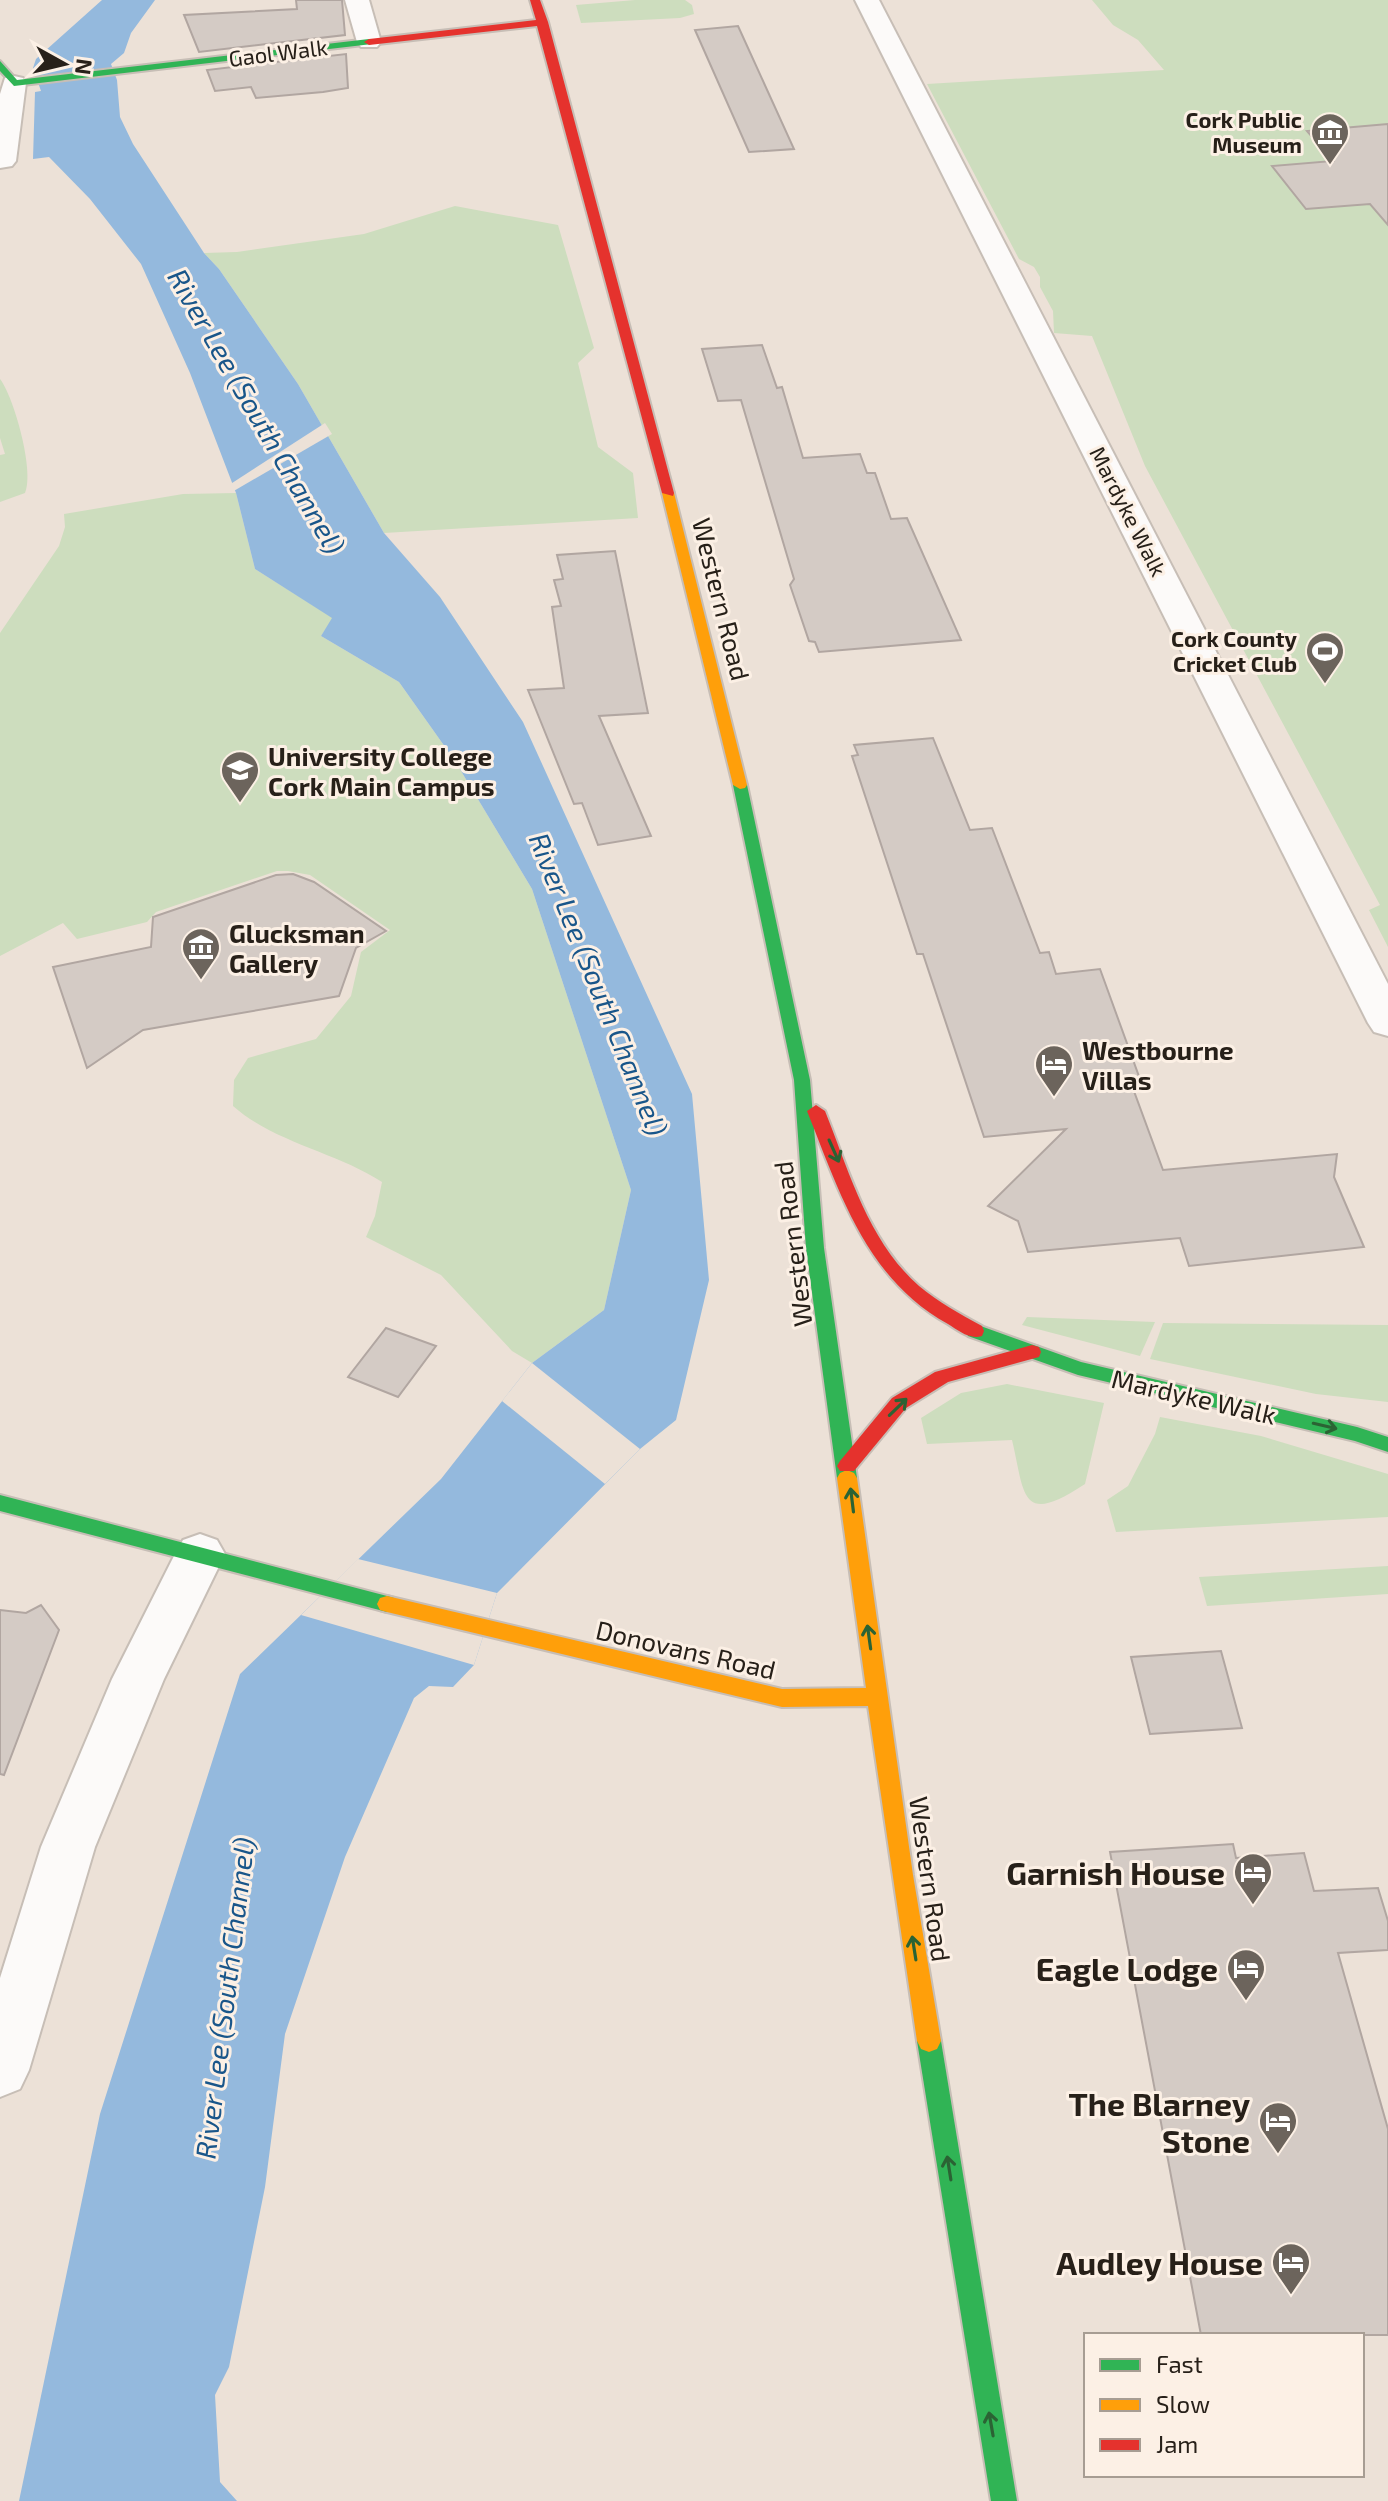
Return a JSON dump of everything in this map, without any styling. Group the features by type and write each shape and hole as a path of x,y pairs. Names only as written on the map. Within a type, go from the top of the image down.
{"main road":[{"name":"Western Road","path":"535,0 694,588 749,824 802,1080 815,1248 902,1875 1004,2501"},
{"name":"Gaol Walk","path":"17,76 113,71 543,22"},
{"name":"Mardyke Walk","path":"802,1080 840,1166 856,1217 867,1239 896,1278 927,1304 954,1320 1032,1352 1135,1382 1378,1435"},
{"path":"847,1466 899,1403 942,1377 1032,1352"},
{"path":"0,1503 200,1554"},
{"name":"Donovans Road","path":"200,1554 485,1630 782,1698 878,1697"}],"street":[{"path":"357,0 369,42"},
{"name":"Mardyke Walk","path":"867,0 1388,1023"},
{"name":"Gaol Walk","path":"3,161 17,76"},
{"path":"0,2070 68,1847 138,1679 200,1554"}],"green space":[{"path":"685,0 692,5 694,14 680,18 581,23 576,5"},
{"path":"1092,0 1388,0 1388,947 1369,910 1380,905 1145,466 1092,336 1054,333 1053,311 1040,287 1040,277 1034,267 1019,259 927,84 1164,70 1138,40 1113,25"},
{"path":"455,206 558,225 594,348 578,363 598,447 633,473 638,518 384,533 298,384 219,269 204,253 237,252 364,234"},
{"path":"0,379 22,435 27,483 25,493 0,502 0,455 5,454 0,438"},
{"path":"236,493 255,569 333,618 321,636 399,682 455,761 532,889 631,1190 604,1310 532,1363 512,1351 441,1275 366,1237 375,1216 382,1182 268,1129 233,1106 234,1080 248,1058 316,1039 351,996 361,952 390,930 310,875 277,871 156,912 147,922 77,939 63,923 0,956 0,633 59,546 65,527 64,514 183,494"},
{"path":"1027,1317 1155,1322 1140,1356 1022,1325"},
{"path":"1163,1323 1388,1325 1388,1402 1316,1394 1150,1359"},
{"path":"1007,1384 1104,1403 1085,1484 1064,1497 1037,1503 1029,1499 1024,1489 1012,1440 927,1444 921,1418 961,1393"},
{"path":"1160,1417 1261,1436 1388,1474 1388,1517 1116,1532 1107,1500 1128,1486 1155,1434"},
{"path":"1388,1566 1388,1594 1207,1606 1199,1577"}],"water":[{"name":"River Lee (South Channel)","path":"102,0 155,0 131,33 124,53 111,64 117,80 120,117 133,144 204,253 219,269 298,384 384,533 440,597 523,722 692,1094 709,1280 676,1420 640,1449 497,1593 474,1665 453,1687 429,1686 414,1698 345,1857 285,2034 265,2187 229,2367 215,2395 220,2482 237,2501 19,2501 100,2114 240,1674 441,1479 532,1363 604,1310 631,1190 532,889 455,761 399,682 321,636 332,618 255,569 236,493 190,373 141,264 90,199 49,157 33,159 35,92 41,91 33,68 36,59"}],"pier":[{"path":"325,423 332,434 232,492 229,485"},
{"path":"532,1363 640,1449 605,1484 502,1401"},
{"path":"358,1559 497,1593 474,1665 301,1615"}],"building":[{"path":"296,0 342,0 345,35 199,52 184,15 297,9"},
{"path":"738,26 794,149 749,152 695,30"},
{"path":"346,54 348,88 323,92 256,98 251,87 215,91 207,70"},
{"name":"Cork Public Museum","path":"1388,124 1388,225 1370,204 1306,209 1272,166 1333,161 1307,131"},
{"path":"762,345 777,388 782,387 803,458 860,454 867,473 875,473 891,519 907,518 961,640 819,652 815,642 809,641 790,585 794,579 741,400 718,401 702,349"},
{"path":"615,551 648,713 599,716 651,836 598,845 582,803 574,804 528,690 564,688 552,607 561,606 554,580 563,579 557,555"},
{"path":"933,738 970,830 992,828 1040,953 1049,952 1056,974 1100,969 1141,1082 1131,1083 1163,1170 1337,1154 1334,1177 1364,1247 1189,1266 1180,1238 1028,1252 1018,1221 988,1206 1066,1129 984,1137 923,954 917,954 852,756 858,755 854,745"},
{"name":"Glucksman Gallery","path":"293,874 314,882 386,931 356,948 339,996 143,1030 87,1068 53,967 151,947 153,917 276,875"},
{"path":"386,1328 436,1346 398,1397 348,1377"},
{"path":"41,1605 59,1630 4,1775 0,1774 0,1610 26,1613"},
{"path":"1221,1651 1242,1728 1150,1734 1131,1657"},
{"path":"1233,1844 1236,1858 1304,1853 1314,1891 1378,1888 1388,1921 1388,1950 1338,1953 1388,2129 1388,2335 1201,2333 1110,1852"}],"traffic: fast":[{"path":"0,64 14,83 369,42"},
{"path":"740,785 802,1080 815,1248 847,1478"},
{"path":"975,1331 1078,1368 1357,1434 1388,1445"},
{"path":"0,1503 387,1604"},
{"path":"929,2041 1004,2501"}],"traffic: slow":[{"path":"668,493 740,785"},
{"path":"847,1478 902,1875 929,2041"},
{"path":"387,1604 782,1698 878,1697"}],"traffic: jam":[{"path":"535,0 668,493"},
{"path":"369,42 543,22"},
{"path":"816,1111 856,1211 889,1266 939,1311 975,1331"},
{"path":"847,1466 899,1403 942,1377 1032,1352"}],"place":[{"name":"Cork Public Museum","path":"1330,166"},
{"name":"Cork County Cricket Club","path":"1325,685"},
{"name":"University College Cork Main Campus","path":"240,804"},
{"name":"Glucksman Gallery","path":"201,981"},
{"name":"Westbourne Villas","path":"1054,1098"},
{"name":"Garnish House","path":"1253,1906"},
{"name":"Eagle Lodge","path":"1246,2002"},
{"name":"The Blarney Stone","path":"1278,2155"},
{"name":"Audley House","path":"1291,2296"}]}
